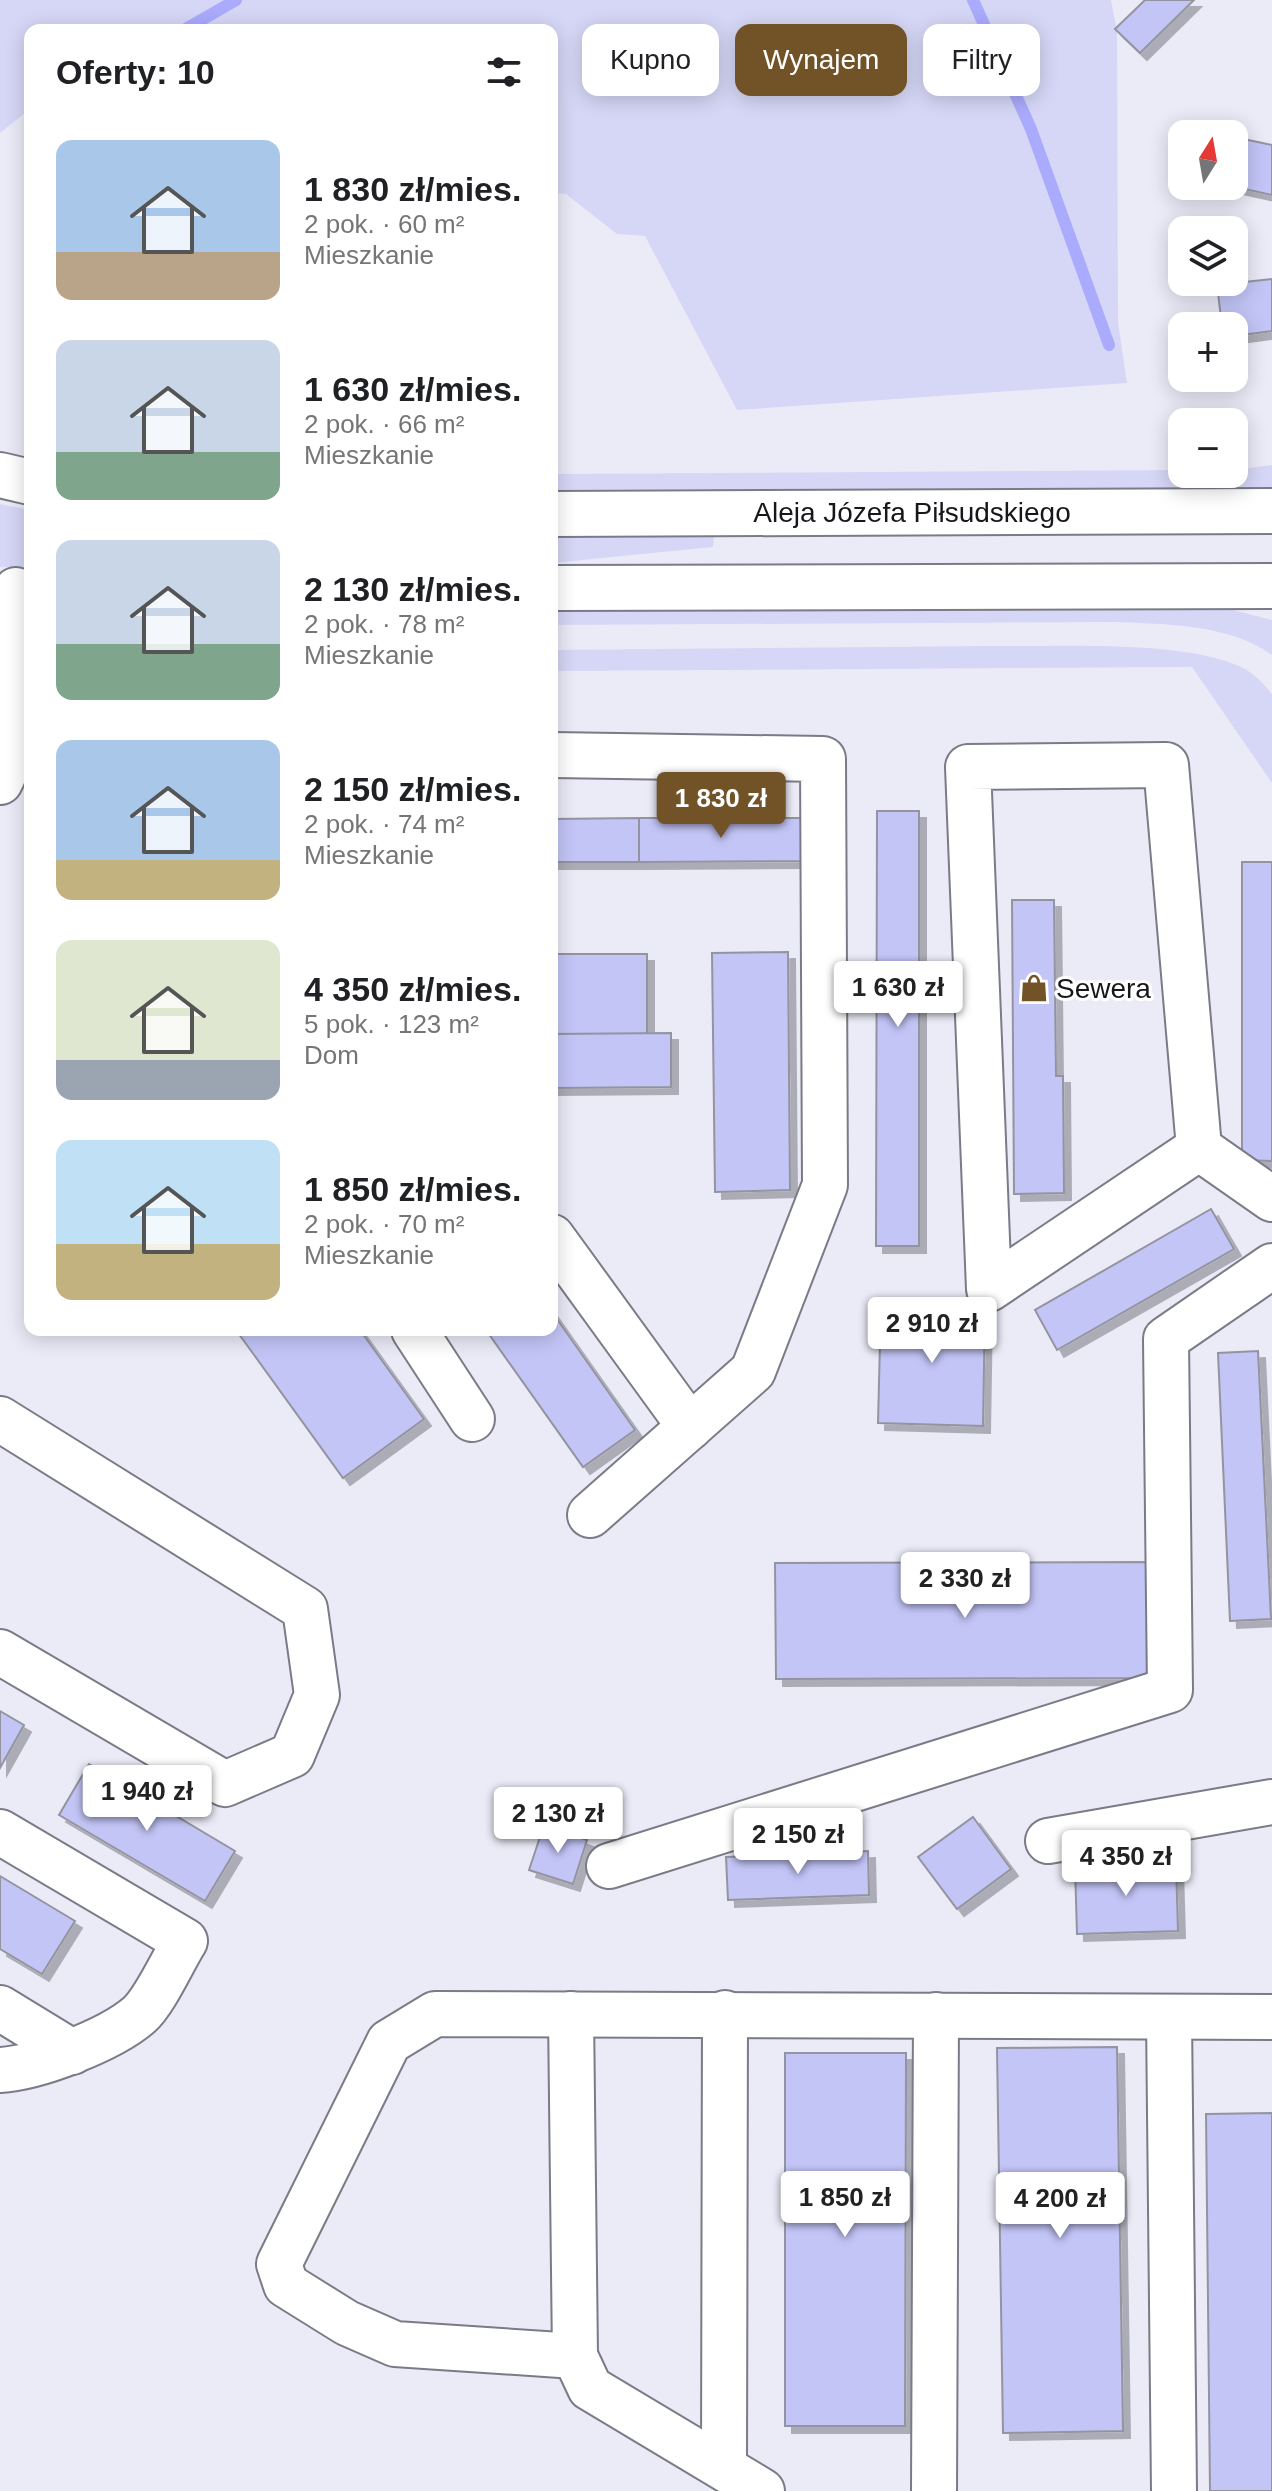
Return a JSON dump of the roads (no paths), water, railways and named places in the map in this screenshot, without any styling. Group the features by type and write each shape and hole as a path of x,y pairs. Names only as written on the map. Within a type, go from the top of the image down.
{"street":[{"path":"0,475 24,481"},
{"name":"Aleja Józefa Piłsudskiego","path":"558,514 1272,511"},
{"path":"558,588 1272,586"},
{"path":"15,590 18,772"},
{"path":"558,755 823,759 825,1185 753,1371 590,1515"},
{"path":"1166,765 1199,1148 989,1289 968,767 1166,765"},
{"path":"1199,1148 1272,1199"},
{"path":"558,1245 690,1427"},
{"path":"609,1866 1170,1690 1166,1339 1272,1266"},
{"path":"418,1336 472,1419"},
{"path":"0,1419 305,1609 317,1695 292,1755 225,1784 0,1652"},
{"path":"1048,1841 1272,1802"},
{"path":"0,1832 185,1941 140,2015 72,2052 19,2069 0,2070"},
{"path":"0,2008 72,2052"},
{"path":"724,2465 725,2013"},
{"path":"575,2356 395,2344 311,2304 286,2285 279,2264 389,2042 435,2014 1272,2017"},
{"path":"571,2014 575,2356 590,2388 724,2465 762,2491"},
{"path":"934,2491 936,2015"},
{"path":"1169,2017 1174,2491"}],"waterway":[{"path":"194,24 236,0"},
{"path":"973,0 1031,129 1109,345"}],"place":[{"name":"Sewera","path":"1034,988"}]}
